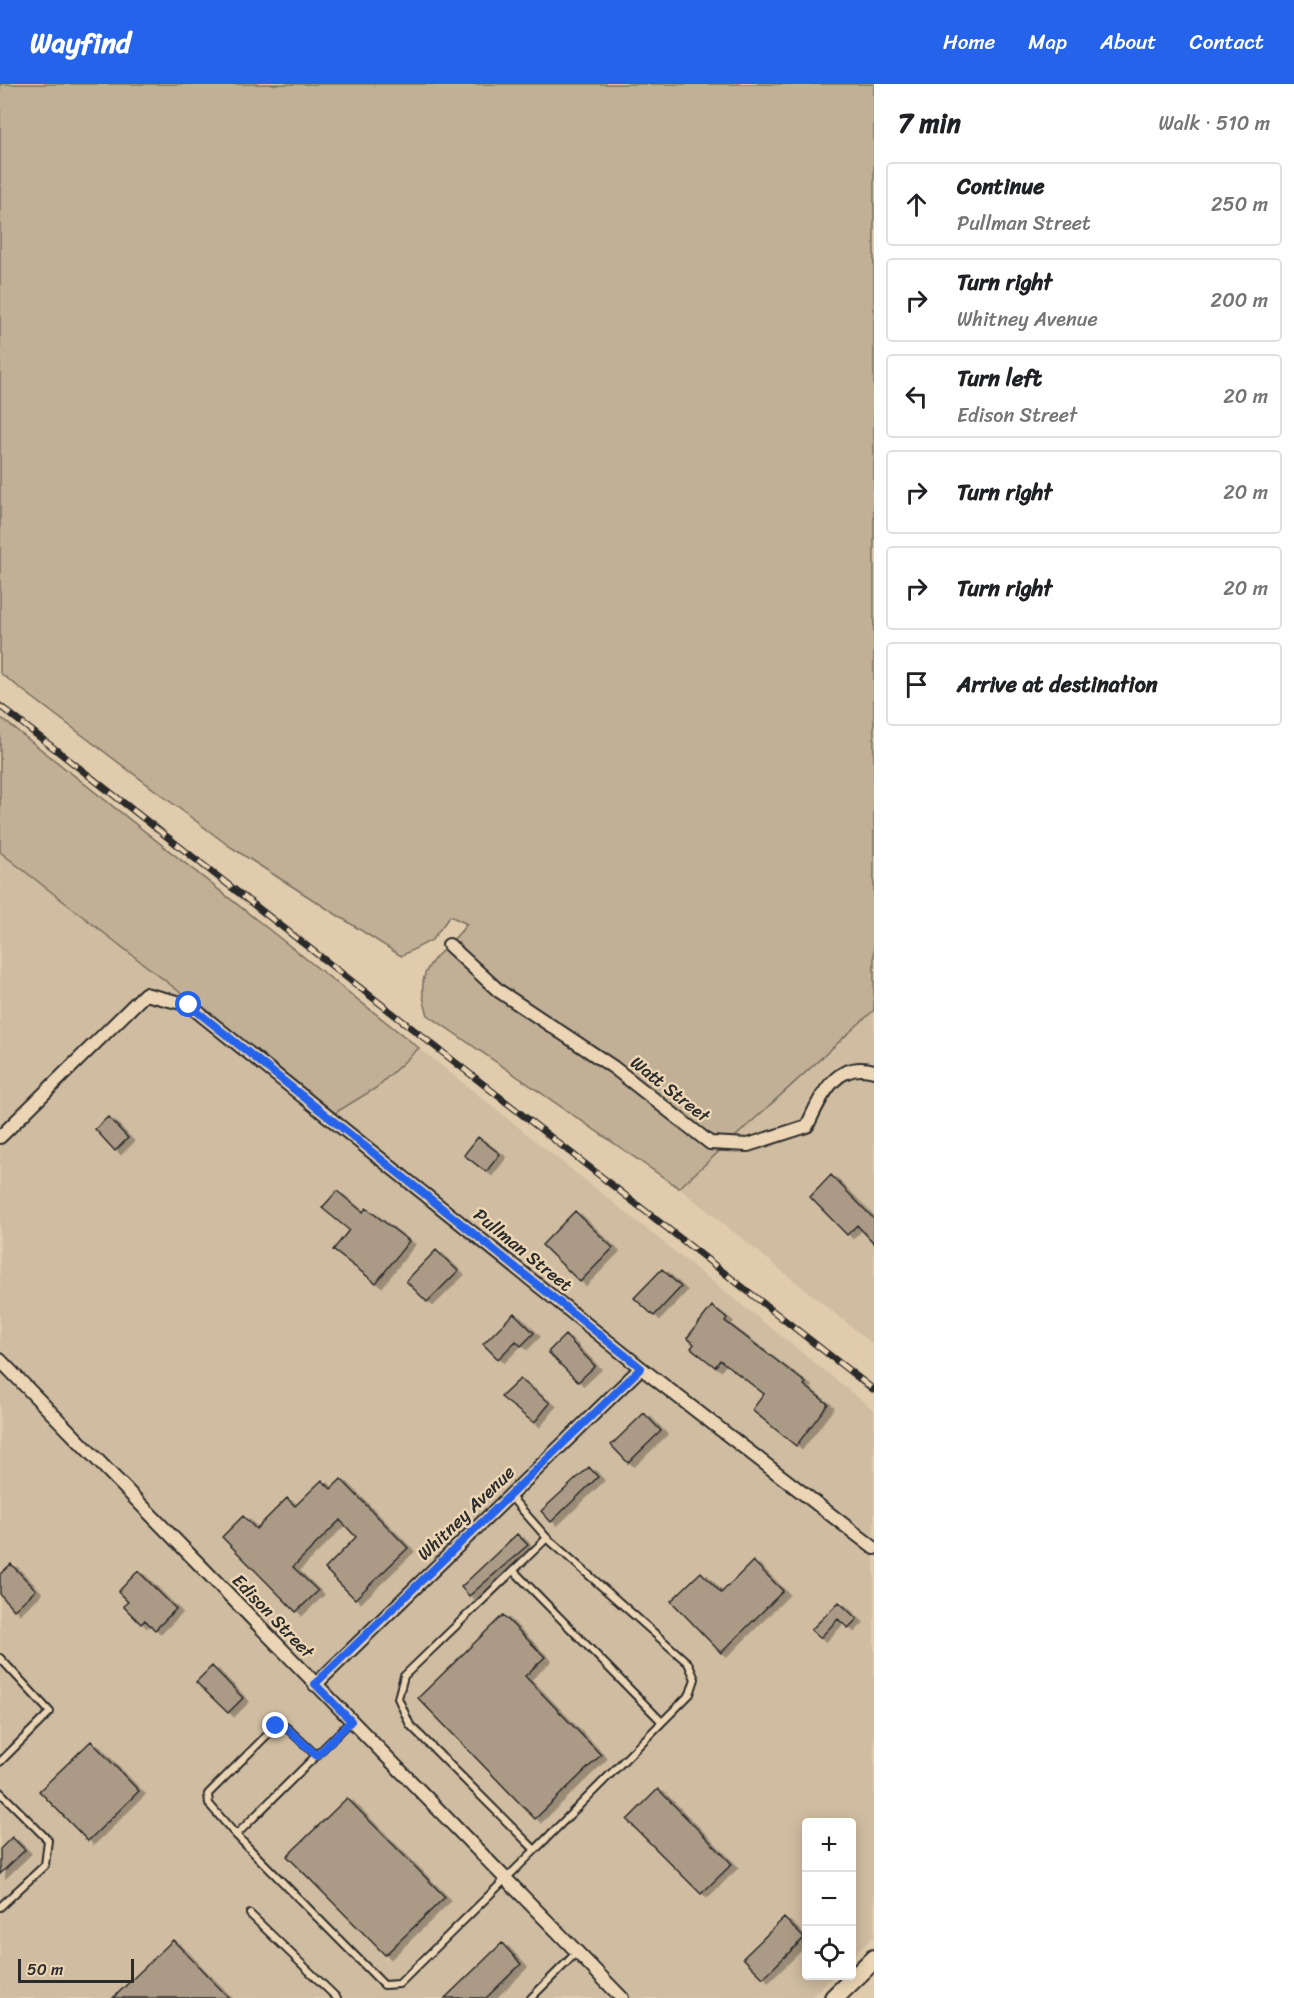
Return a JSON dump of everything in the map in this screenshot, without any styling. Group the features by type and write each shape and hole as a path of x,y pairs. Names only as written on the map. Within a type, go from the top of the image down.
{"main road":[{"path":"834,1998 874,1959"}],"street":[{"name":"Watt Street","path":"449,945 499,991 613,1067 710,1143 748,1145 807,1126 825,1089 842,1073 863,1068 874,1071"},
{"name":"Pullman Street","path":"0,1137 145,994 189,1005 641,1368 874,1548"},
{"name":"Edison Street","path":"0,1360 622,1998"},
{"name":"Whitney Avenue","path":"315,1684 641,1368"}],"lane":[{"path":"317,1756 285,1727 276,1726 208,1794 209,1804 236,1835 384,1985 399,1984 690,1694 695,1679 688,1663 547,1538 510,1496"},
{"path":"535,1850 410,1725 398,1698 404,1676 547,1538"},
{"path":"514,1571 662,1722"},
{"path":"0,1658 50,1712 0,1762"},
{"path":"236,1835 351,1721"},
{"path":"0,1792 48,1840 45,1865 0,1908"},
{"path":"250,1914 337,1998"},
{"path":"531,1998 577,1952"}],"shaded area":[{"path":"0,84 874,84 874,1010 679,1188 428,1015 423,998 425,973 431,963 467,924 450,916 432,940 401,956 229,846 0,673"},
{"path":"0,717 419,1048 376,1088 335,1113 0,852"},
{"path":"0,852 155,971 376,1088 419,1048 874,1410 874,1936 856,1953 856,1818 802,1818 802,1980 829,1980 810,1998 0,1998"},
{"path":"874,1010 874,1345 679,1188"}],"building":[{"path":"108,1117 128,1138 115,1151 95,1129"},
{"path":"478,1137 500,1154 486,1172 464,1155"},
{"path":"831,1175 874,1219 874,1243 857,1225 847,1235 810,1197"},
{"path":"337,1191 363,1212 366,1208 409,1241 376,1283 333,1250 349,1230 322,1208"},
{"path":"575,1211 613,1248 580,1282 542,1245"},
{"path":"436,1250 458,1271 427,1302 406,1281"},
{"path":"662,1269 681,1287 654,1316 634,1298"},
{"path":"712,1306 727,1318 725,1321 806,1383 804,1385 828,1404 796,1446 752,1410 764,1394 720,1360 715,1367 691,1348 694,1344 687,1338"},
{"path":"514,1313 534,1333 521,1346 516,1341 498,1359 483,1344"},
{"path":"565,1335 595,1366 578,1382 548,1352"},
{"path":"520,1379 550,1403 534,1423 501,1397"},
{"path":"644,1413 661,1431 628,1463 611,1445"},
{"path":"589,1467 598,1477 551,1522 541,1511"},
{"path":"341,1479 408,1548 355,1599 325,1569 356,1537 340,1520 293,1567 318,1591 296,1612 222,1537 243,1516 256,1529 287,1498 295,1506 322,1480 331,1489"},
{"path":"517,1534 528,1545 469,1596 461,1587"},
{"path":"753,1561 783,1591 721,1653 671,1601 701,1572 721,1593"},
{"path":"11,1564 36,1590 14,1610 0,1594 0,1574"},
{"path":"138,1571 176,1609 155,1630 145,1620 141,1624 123,1606 128,1602 118,1592"},
{"path":"839,1602 857,1619 848,1628 838,1619 820,1638 811,1630"},
{"path":"503,1615 545,1657 525,1676 601,1755 535,1819 418,1698"},
{"path":"212,1666 243,1698 228,1713 196,1682"},
{"path":"91,1741 139,1791 88,1841 39,1791"},
{"path":"658,1789 732,1864 701,1894 627,1820"},
{"path":"347,1798 445,1897 385,1955 287,1856"},
{"path":"12,1837 25,1850 0,1874 0,1849"},
{"path":"784,1918 802,1936 802,1940 763,1978 743,1958"},
{"path":"173,1940 229,1998 113,1998"},
{"path":"502,1943 521,1964 486,1998 445,1998"}],"railway":[{"path":"0,706 874,1390"}],"route":[{"path":"189,1005 641,1368 315,1684 351,1721 317,1756 285,1727 276,1726"}]}
